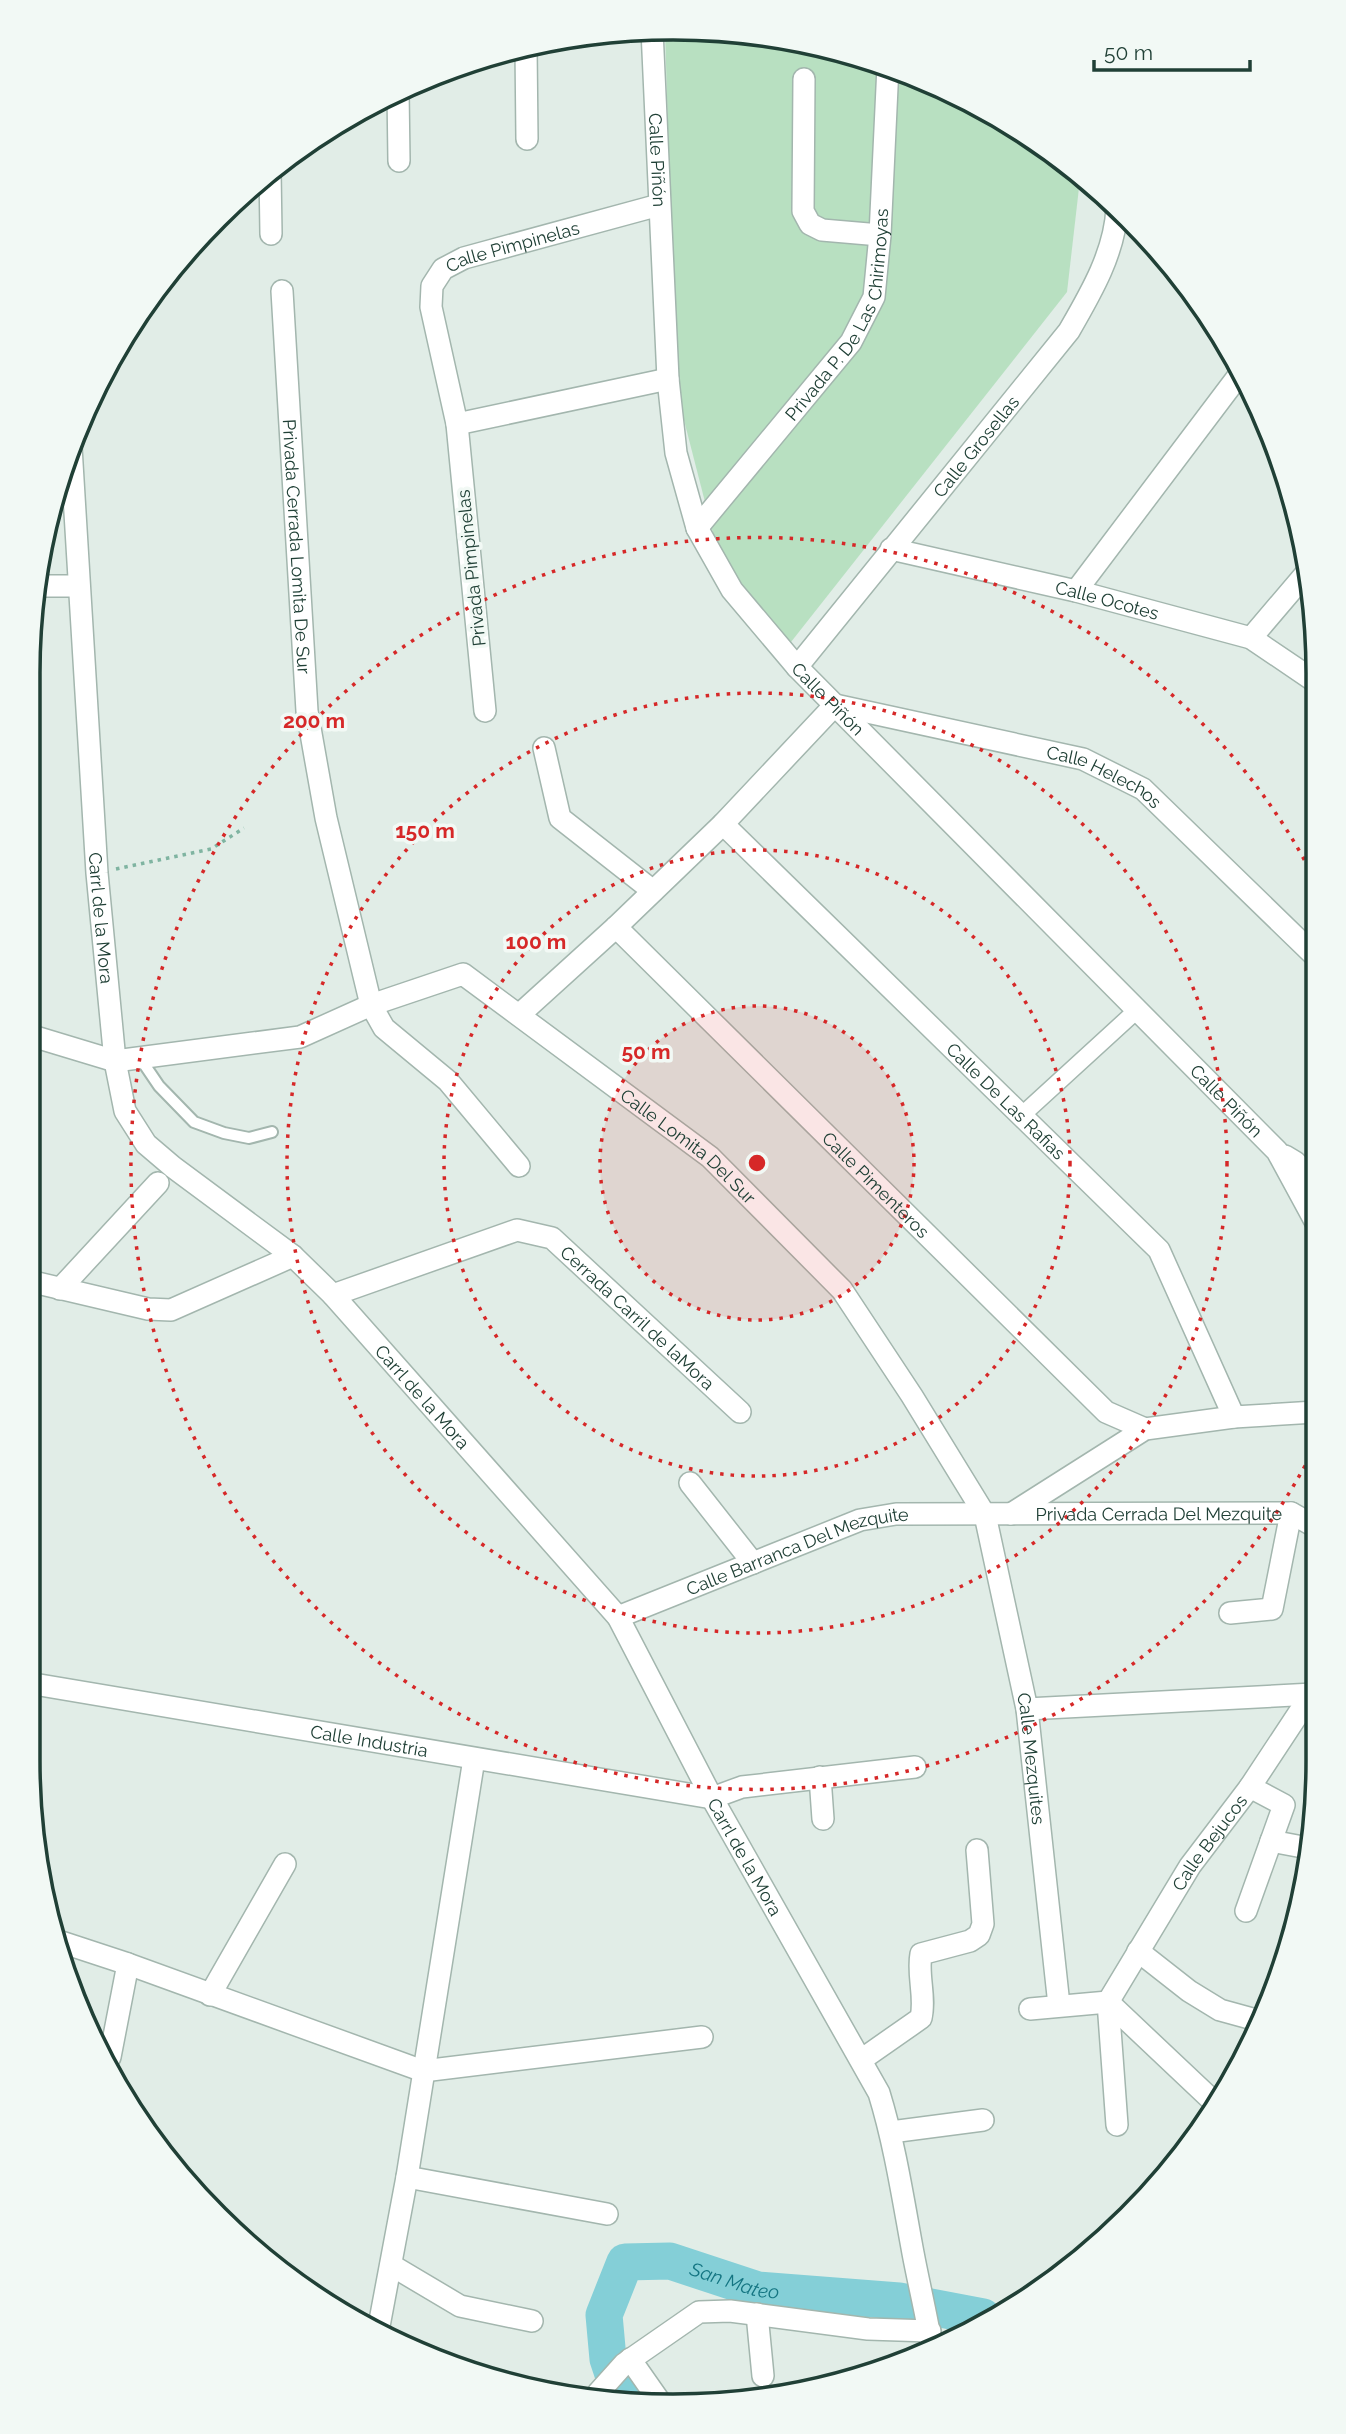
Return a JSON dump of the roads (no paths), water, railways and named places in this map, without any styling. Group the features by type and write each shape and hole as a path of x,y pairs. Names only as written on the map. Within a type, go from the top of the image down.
{"street":[{"name":"Calle Piñón","path":"652,41 668,379 676,453 697,528 732,590 797,667 1277,1151 1306,1204"},
{"path":"526,58 527,139"},
{"name":"Privada P. De Las Chirimoyas","path":"697,528 851,342 874,297 880,235 887,78"},
{"path":"804,79 803,211 810,224 822,230 880,235"},
{"path":"398,104 399,161"},
{"path":"270,185 271,234"},
{"name":"Calle Pimpinelas","path":"457,424 431,307 432,286 443,268 464,258 659,205"},
{"name":"Calle Grosellas","path":"797,667 1069,331 1096,284 1116,222"},
{"name":"Privada Cerrada Lomita De Sur","path":"282,291 307,711 326,818 371,1005"},
{"path":"457,424 668,379"},
{"path":"1076,592 1234,382"},
{"name":"Privada Pimpinelas","path":"457,424 485,711"},
{"name":"Carrl de la Mora","path":"72,475 97,873 115,1061 125,1111 146,1144 293,1256 332,1294 618,1617 712,1798 879,2093 891,2132 930,2332"},
{"name":"Calle Ocotes","path":"891,549 1076,592 1251,638 1306,675"},
{"path":"1251,638 1299,582"},
{"path":"47,586 78,586"},
{"path":"519,1015 723,824 835,705"},
{"name":"Calle Helechos","path":"835,705 1083,759 1143,789 1306,947"},
{"path":"544,748 560,818 653,891"},
{"name":"Calle De Las Rafias","path":"723,824 1159,1250 1234,1417"},
{"name":"Calle Pimenteros","path":"616,927 1106,1412 1145,1429"},
{"name":"Calle Lomita Del Sur","path":"115,1061 300,1037 371,1005 463,974 710,1157 842,1290 985,1514"},
{"path":"371,1005 384,1028 448,1081 519,1166"},
{"path":"1021,1116 1137,1010"},
{"path":"40,1038 115,1061"},
{"path":"1277,1151 1295,1162 1306,1173"},
{"path":"60,1290 158,1183"},
{"name":"Cerrada Carril de laMora","path":"332,1294 517,1230 552,1238 740,1412"},
{"path":"40,1284 148,1309 171,1310 293,1256"},
{"path":"985,1514 1011,1514 1145,1429 1234,1417 1306,1413"},
{"path":"690,1483 753,1563"},
{"path":"1291,1513 1306,1521"},
{"name":"Privada Cerrada Del Mezquite","path":"1011,1514 1291,1513 1272,1609 1230,1613"},
{"name":"Calle Barranca Del Mezquite","path":"618,1617 860,1520 896,1514 985,1514"},
{"name":"Calle Mezquites","path":"985,1514 1027,1709 1059,2005"},
{"name":"Calle Industria","path":"40,1685 712,1798"},
{"path":"1027,1709 1306,1702"},
{"name":"Calle Bejucos","path":"1108,2002 1190,1866 1306,1709"},
{"path":"380,2321 407,2177 474,1759"},
{"path":"712,1798 742,1787 915,1767"},
{"path":"820,1777 823,1819"},
{"path":"1246,1911 1284,1805 1250,1787"},
{"path":"1271,1841 1300,1846"},
{"path":"861,2060 921,2018 921,1954 970,1941 979,1935 983,1924 977,1850"},
{"path":"210,1995 285,1864"},
{"path":"68,1944 423,2071 702,2038"},
{"path":"1138,1951 1189,1991 1220,2010 1251,2018"},
{"path":"111,2051 128,1964"},
{"path":"1108,2002 1117,2125"},
{"path":"1030,2009 1108,2002 1209,2097"},
{"path":"891,2132 983,2120"},
{"path":"407,2177 607,2214"},
{"path":"391,2265 460,2306 532,2321"},
{"path":"601,2389 627,2362 699,2312 757,2314 868,2329 930,2332"},
{"path":"757,2314 763,2376"},
{"path":"627,2362 653,2393"}],"lane":[{"path":"139,1058 159,1086 194,1122 224,1133 250,1138 272,1132"}],"waterway":[{"name":"San Mateo","path":"619,2391 608,2359 604,2315 625,2262 670,2261 758,2290 899,2301 976,2316"}]}
